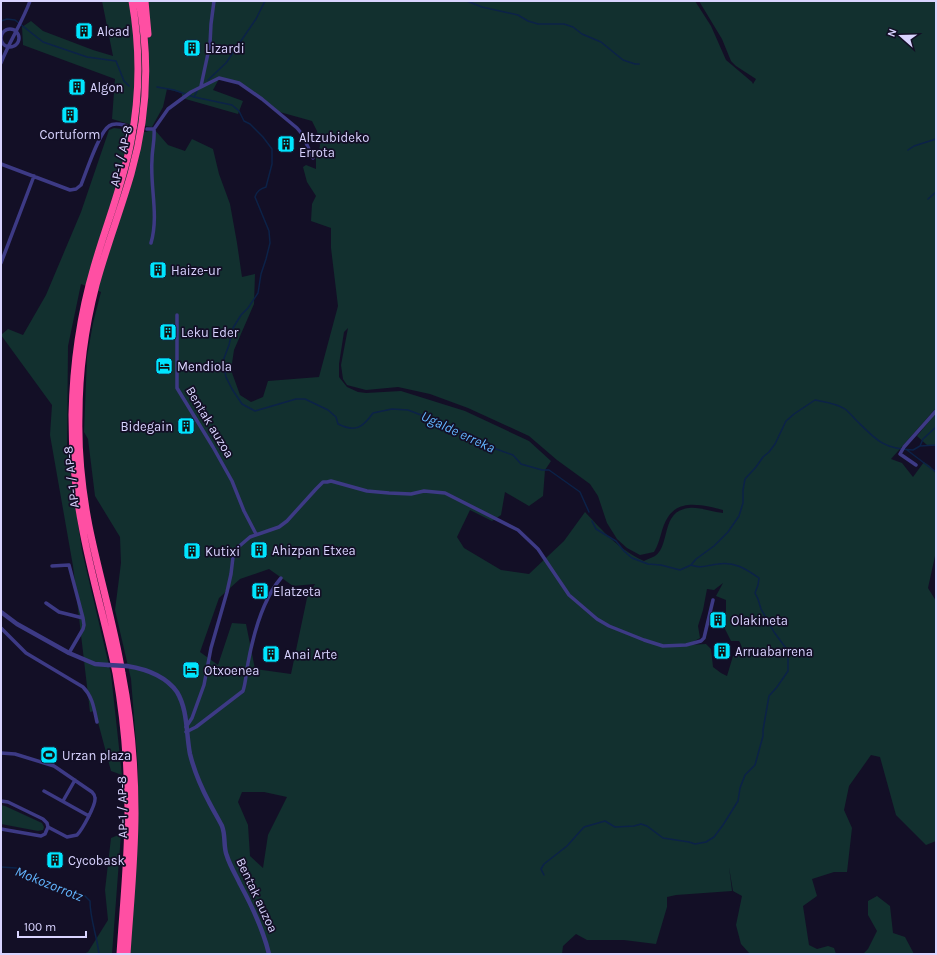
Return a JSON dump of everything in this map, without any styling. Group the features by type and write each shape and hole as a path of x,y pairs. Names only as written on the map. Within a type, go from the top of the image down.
{"highway":[{"path":"127,1 135,58 138,65"},
{"name":"AP-1 / AP-8","path":"120,954 128,838 128,790 125,743 116,673 86,546 79,509 74,471 72,415 74,378 81,322 94,267 120,186 130,149 136,111 138,65 137,38 132,1"},
{"name":"AP-1 / AP-8","path":"127,954 135,838 135,790 132,743 122,671 86,508 81,471 79,415 82,360 92,305 101,269 131,173 138,143 145,96 145,52 139,1"},
{"path":"145,1 149,43 145,52"}],"street":[{"path":"1,64 7,47 25,14 30,1"},
{"path":"202,86 210,44 214,1"},
{"path":"7,47 2,40 4,33 10,30 16,31"},
{"path":"7,47 13,47 18,42 19,36 16,31"},
{"path":"151,243 155,219 152,160 155,142 154,129 168,109 182,98 202,86 219,78 239,82 297,128 302,134 313,158"},
{"path":"1,164 70,190 76,189 81,185 102,133 109,126 118,124 124,125"},
{"path":"147,129 154,129"},
{"path":"1,263 34,176"},
{"name":"Bentak auzoa","path":"177,315 177,388 232,481 244,511 256,534"},
{"path":"916,466 900,454 904,447 936,411"},
{"path":"186,730 204,686 211,648 231,574 234,552 244,542 256,534 279,527 287,521 323,482 331,481 367,491 389,493 411,494 424,491 445,493 518,530 538,549 569,595 597,619 620,631 663,646 686,645 701,641 704,638 713,600"},
{"path":"52,566 69,565 83,618 83,629 69,653"},
{"path":"186,730 196,727 243,691 258,621 274,586 281,578"},
{"path":"46,603 59,612 83,618"},
{"name":"Bentak auzoa","path":"1,612 17,624 69,653 96,664 143,668 157,674 176,690 182,701 190,754 196,773 208,801 222,827 225,838 226,855 252,906 266,940 269,954"},
{"path":"1,628 26,653 83,687 89,693 93,702 97,722"},
{"path":"1,753 15,754 54,766 92,792 95,802 81,831 73,837 67,837 48,827 47,823 43,819 8,802 1,801"},
{"path":"63,802 75,780"},
{"path":"44,791 89,816"},
{"path":"1,829 41,836 45,834 48,827"}],"green space":[{"path":"102,1 695,1 711,26 726,60 753,84 756,79 731,61 722,39 699,1 936,1 936,408 891,459 902,463 913,477 924,462 930,466 936,474 936,566 935,556 928,588 936,601 936,841 926,845 896,815 880,757 871,755 849,786 844,810 852,828 847,872 834,872 812,879 817,896 803,906 809,945 817,949 828,946 834,948 836,954 750,954 741,944 736,925 742,896 733,891 729,867 732,891 667,897 667,907 656,944 624,940 587,940 576,934 563,946 562,954 129,954 138,825 138,768 131,679 115,610 121,563 120,537 95,496 88,439 84,432 87,357 93,323 101,292 81,284 68,346 67,448 82,551 111,674 122,775 111,771 95,711 90,712 73,566 50,435 52,405 1,335 8,329 23,335 46,295 81,212 109,130 114,128 146,132 154,129 168,145 185,151 192,139 213,149 219,174 230,204 242,277 255,274 254,304 234,350 231,370 240,395 251,402 263,397 268,381 319,377 338,306 331,248 331,228 311,221 312,204 316,196 307,182 303,167 306,165 316,169 316,157 320,146 317,131 312,121 276,111 239,83 219,79 213,90 243,101 238,114 182,98 182,93 167,89 163,107 152,127 129,124 112,119 115,79 23,45 22,27 31,21 43,31 113,56","holes":["348,328 341,365 343,379 347,385 366,390 398,387 430,394 468,408 529,436 557,460 590,484 598,496 607,523 617,539 627,548 640,555 654,552 668,517 679,507 686,505 701,505 723,510 723,513 693,508 680,510 674,515 670,522 660,551 655,556 644,561 626,551 605,533 585,512 564,541 529,574 501,570 464,548 457,537 470,510 492,521 501,515 505,492 529,506 543,496 545,470 551,461 529,441 465,411 401,391 366,393 358,392 347,387 339,377 339,364 344,332","269,569 293,586 315,584 307,598 291,674 255,669 246,624 232,623 218,665 200,652 219,598 240,579","723,583 716,596 726,600 726,612 723,625 731,641 739,641 742,648 741,655 733,656 727,676 713,667 711,649 706,644 687,645 700,638 698,626 707,589 714,590","242,792 264,792 287,797 268,835 263,868 250,856 248,825 238,802"]},
{"path":"936,413 936,446 927,445 917,436"},
{"path":"1,805 42,823 44,827 43,830 38,831 1,824"},
{"path":"121,834 112,954 83,954 88,952 108,920 105,890 111,838"},
{"path":"877,896 890,906 893,933 905,937 914,954 863,954 868,949 877,931 868,915 868,901"}],"waterway":[{"path":"208,80 226,63 256,19 265,1"},
{"path":"467,1 482,7 518,15 528,21 538,24 564,24 573,27 582,34 601,42 623,60 639,64"},
{"name":"Ugalde erreka","path":"1,21 7,19 15,20 43,42 87,57 116,61 124,81 129,86"},
{"name":"Ugalde erreka","path":"157,87 232,105 239,111 244,121 250,124 272,149 272,164 266,187 259,190 255,197 269,231 270,243 261,274 258,293 233,328 223,361 226,377 242,404 255,411 296,399 305,399 328,410 336,417 338,424 350,428 362,425 373,413 392,409 408,410 455,428 484,443 487,448 496,449 513,455 521,464 542,470 549,470 580,492 589,512"},
{"name":"Ugalde erreka","path":"194,97 197,91"},
{"path":"908,150 914,146 936,139"},
{"path":"928,199 936,192"},
{"name":"Ugalde erreka","path":"592,521 596,529 616,541 632,558 648,564 661,565 680,570 691,565 728,532 739,516 743,503 745,479 775,444 786,421 815,400 834,404 845,409 876,439 895,448 913,450 920,446 923,439 936,427"},
{"path":"920,446 936,445"},
{"path":"907,450 936,472"},
{"path":"544,875 541,869 544,864 567,846 584,827 605,821 615,827 641,824 647,826 663,838 695,844 706,842 714,837 738,801 740,788 745,775 755,765 763,736 769,696 788,671 788,651 774,632 761,609 755,593 759,578 745,569 735,565 724,563 701,567 691,565"},
{"name":"Mokozorrotz","path":"1,867 16,868 85,896 90,901 99,954"}],"tunnel":[{"path":"124,125 147,129"}],"place":[{"name":"Alcad","path":"84,31"},
{"name":"Lizardi","path":"192,48"},
{"name":"Algon","path":"77,87"},
{"name":"Cortuform","path":"70,115"},
{"name":"Altzubideko Errota","path":"286,144"},
{"name":"Haize-ur","path":"158,270"},
{"name":"Leku Eder","path":"168,332"},
{"name":"Mendiola","path":"164,366"},
{"name":"Bidegain","path":"186,426"},
{"name":"Ahizpan Etxea","path":"259,550"},
{"name":"Kutixi","path":"192,551"},
{"name":"Elatzeta","path":"260,591"},
{"name":"Olakineta","path":"718,620"},
{"name":"Arruabarrena","path":"722,651"},
{"name":"Anai Arte","path":"271,654"},
{"name":"Otxoenea","path":"191,670"},
{"name":"Urzan plaza","path":"49,755"},
{"name":"Cycobask","path":"55,860"}]}
